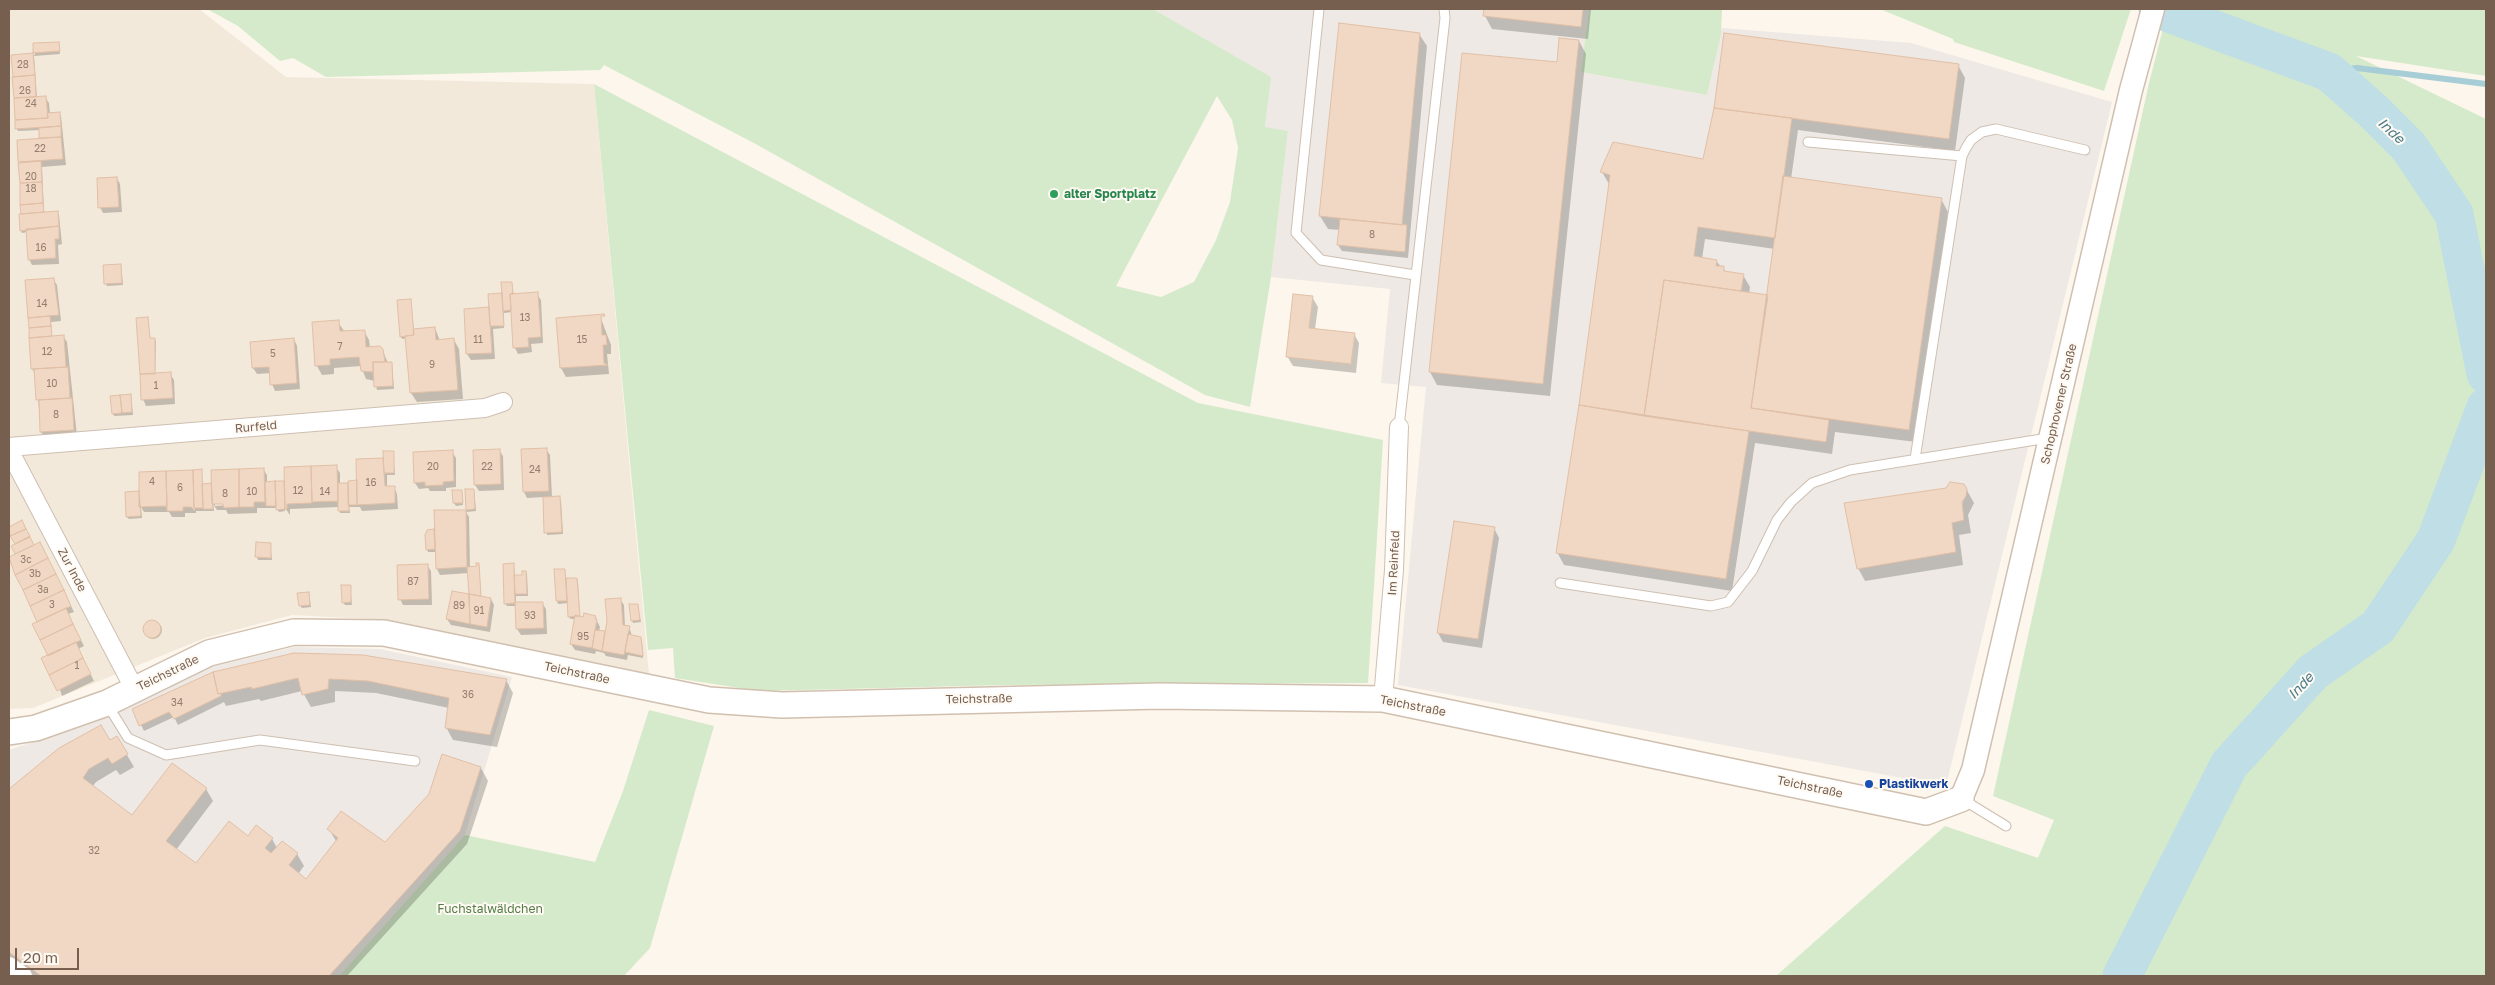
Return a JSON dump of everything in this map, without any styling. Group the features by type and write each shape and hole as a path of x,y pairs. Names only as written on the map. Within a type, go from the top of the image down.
{"main road":[{"name":"Teichstraße","path":"9,732 36,728 107,704 209,653 294,632 384,633 709,700 782,705 1160,696 1383,699 1926,812 1962,799"}],"street":[{"name":"Schophovener Straße","path":"1962,799 1973,770 2135,75 2154,9"},
{"name":"Rurfeld","path":"9,449 485,408 503,402"},
{"name":"Im Reinfeld","path":"1383,699 1394,570 1399,427"},
{"name":"Zur Inde","path":"9,449 135,690"},
{"path":"9,966 22,976"}],"lane":[{"path":"1320,9 1296,233 1321,260 1416,275"},
{"path":"1399,427 1445,18 1444,9"},
{"path":"1915,459 1962,156 1972,140 1982,132 1996,129 2085,150"},
{"path":"1808,142 1962,156"},
{"path":"1560,583 1711,606 1728,602 1752,571 1777,520 1791,502 1812,483 1850,470 2051,438"},
{"path":"107,704 128,738 166,755 260,740 416,761"},
{"path":"1962,799 2006,826"}],"shaded area":[{"path":"9,9 199,9 286,77 594,84 649,675 388,620 292,615 205,638 33,708 9,709"},
{"path":"1153,9 1589,9 1581,72 1707,95 1722,28 1911,43 2112,102 1946,786 1398,685 1426,387 1381,383 1390,289 1271,277 1288,131 1265,128 1270,77"},
{"path":"295,647 380,649 512,677 465,835 339,976 32,976 9,958 9,750 109,716 213,666"}],"green space":[{"path":"207,9 1153,9 1271,77 1265,127 1288,131 1271,277 1250,407 1205,395 752,142 604,65 600,70 326,77 293,58 280,61 238,26","holes":["1217,96 1232,120 1238,148 1230,202 1216,240 1194,282 1161,297 1116,286"]},
{"path":"1589,9 1722,9 1721,34 1707,95 1581,72"},
{"path":"1880,9 2131,9 2104,91 1954,42 1953,39"},
{"path":"2168,9 2486,9 2486,76 2356,56 2486,119 2486,976 1776,976 1945,826 2038,858 2054,820 1993,796 2149,83"},
{"path":"594,84 1198,403 1383,440 1368,683 1008,685 759,691 675,678 673,648 648,650"},
{"name":"Fuchstalwäldchen","path":"649,710 714,726 650,948 624,976 339,976 465,835 595,862 623,791"}],"building":[{"path":"1484,9 1583,9 1581,27 1483,16"},
{"path":"1339,23 1420,33 1402,225 1319,216"},
{"path":"1724,33 1959,64 1949,139 1714,108"},
{"path":"1559,38 1579,40 1543,384 1429,372 1462,53 1557,62"},
{"path":"59,42 60,51 33,53 33,43"},
{"path":"33,53 35,75 13,77 11,55"},
{"path":"35,75 36,97 14,98 12,77"},
{"path":"46,96 48,118 15,120 14,98"},
{"path":"1714,108 1792,118 1775,238 1698,227 1694,256 1717,260 1716,266 1724,266 1724,271 1744,274 1741,291 1664,280 1644,416 1579,405 1610,175 1600,172 1613,142 1703,159"},
{"path":"60,112 61,126 15,129 15,120 48,118 47,113"},
{"path":"61,126 61,137 39,138 39,128"},
{"path":"61,137 63,159 18,162 17,140"},
{"path":"41,161 42,182 20,183 18,163"},
{"path":"1783,176 1942,198 1909,430 1751,408"},
{"path":"117,177 119,207 98,208 97,178"},
{"path":"42,182 43,203 20,205 20,183"},
{"path":"43,203 44,212 21,214 20,205"},
{"path":"58,211 59,226 20,231 19,214"},
{"path":"1340,219 1407,225 1405,252 1337,245"},
{"path":"59,226 59,239 55,239 56,258 28,260 26,229"},
{"path":"121,264 122,283 104,284 103,265"},
{"path":"54,278 59,315 28,318 25,280"},
{"path":"1664,280 1768,295 1751,408 1829,420 1826,442 1644,416"},
{"path":"501,282 512,282 513,294 510,294 511,310 503,311"},
{"path":"538,292 541,337 528,338 529,347 513,348 510,294"},
{"path":"502,293 504,326 490,326 488,294"},
{"path":"1293,294 1313,296 1309,328 1355,333 1351,364 1286,357"},
{"path":"411,299 414,335 400,337 397,300"},
{"path":"489,307 492,353 466,354 464,309"},
{"path":"604,314 605,316 601,316 602,335 606,335 607,345 603,345 604,363 608,365 560,368 556,318"},
{"path":"50,316 51,326 29,328 28,318"},
{"path":"148,317 150,338 155,338 155,374 140,374 136,318"},
{"path":"339,320 340,331 365,330 366,347 380,346 383,349 385,362 373,362 373,372 361,371 359,357 330,359 330,365 315,366 312,322"},
{"path":"51,326 52,336 29,338 29,328"},
{"path":"435,327 436,340 454,338 458,390 410,393 405,336 414,335 413,329"},
{"path":"64,335 66,367 31,369 29,338"},
{"path":"294,338 297,383 270,385 269,367 252,368 250,342"},
{"path":"373,362 392,362 393,386 374,387"},
{"path":"68,367 70,398 36,400 34,369"},
{"path":"171,372 173,398 141,400 140,374"},
{"path":"131,394 132,412 122,413 120,395"},
{"path":"120,395 122,413 112,414 110,396"},
{"path":"72,398 74,430 40,432 39,400"},
{"path":"1579,405 1749,431 1726,579 1556,553"},
{"path":"547,448 549,491 523,492 521,449"},
{"path":"500,449 501,484 474,485 473,450"},
{"path":"453,450 454,481 443,482 443,485 425,486 425,482 414,483 413,452"},
{"path":"383,451 394,451 394,473 384,473"},
{"path":"383,458 385,486 395,486 395,503 357,505 356,459"},
{"path":"337,465 338,501 312,502 311,466"},
{"path":"311,466 312,503 287,504 287,509 285,509 284,467"},
{"path":"264,468 265,502 254,502 254,507 239,507 239,469"},
{"path":"202,469 203,508 194,508 193,470"},
{"path":"239,469 239,507 224,508 223,504 212,504 211,470"},
{"path":"193,470 194,510 191,507 183,507 183,511 167,511 166,471"},
{"path":"166,471 167,506 139,507 139,472"},
{"path":"357,480 357,505 348,505 348,481"},
{"path":"275,481 276,506 266,506 265,482"},
{"path":"275,481 284,481 285,509 276,510"},
{"path":"1950,482 1964,484 1967,489 1966,496 1962,502 1964,520 1952,523 1956,552 1857,569 1844,503 1946,488"},
{"path":"211,483 213,509 203,509 202,484"},
{"path":"338,483 348,483 349,511 338,511"},
{"path":"465,489 474,489 475,509 466,510"},
{"path":"452,490 462,490 463,503 453,503"},
{"path":"139,491 141,516 126,517 125,492"},
{"path":"560,496 562,532 544,533 543,497"},
{"path":"434,510 466,510 467,567 436,569"},
{"path":"22,520 26,529 10,536 9,527"},
{"path":"1454,521 1495,527 1478,639 1437,633"},
{"path":"26,529 30,536 15,544 10,536"},
{"path":"434,529 435,549 426,550 425,535 427,530"},
{"path":"30,537 34,545 15,554 11,546"},
{"path":"40,542 48,558 15,575 9,557"},
{"path":"256,542 271,543 271,558 255,557"},
{"path":"48,558 56,574 23,590 15,575"},
{"path":"476,563 479,563 481,596 469,594 467,567 477,566"},
{"path":"514,563 515,603 504,604 503,564"},
{"path":"428,564 429,599 398,600 397,565"},
{"path":"554,569 565,569 567,601 556,601"},
{"path":"522,571 526,571 527,594 515,594 514,575 522,575"},
{"path":"56,574 64,590 30,606 23,590"},
{"path":"566,578 577,578 580,616 568,617"},
{"path":"341,585 351,585 351,602 342,603"},
{"path":"64,590 71,606 37,622 30,606"},
{"path":"452,591 469,594 470,624 446,619"},
{"path":"309,592 310,605 299,606 297,593"},
{"path":"469,594 491,598 487,627 470,624"},
{"path":"621,598 623,625 630,626 624,655 602,651 607,621 605,599"},
{"path":"515,602 543,602 544,628 516,629"},
{"path":"629,604 638,604 640,620 631,621"},
{"path":"66,608 73,624 40,640 32,624"},
{"path":"584,613 596,616 595,619 597,619 592,648 570,644 575,615 583,617"},
{"path":"148,620 156,620 161,625 159,636 148,638 143,633 143,625"},
{"path":"73,624 81,640 48,656 40,640"},
{"path":"595,630 605,631 602,651 592,648"},
{"path":"628,634 641,637 643,656 625,652"},
{"path":"76,642 83,658 49,675 41,658"},
{"path":"294,653 363,655 507,679 490,735 445,728 449,698 368,681 329,679 328,689 302,695 298,678 252,689 251,687 218,694 213,672"},
{"path":"83,658 91,674 57,691 49,675"},
{"path":"213,672 218,694 221,693 221,696 174,719 169,712 139,726 132,709"},
{"path":"101,725 110,740 117,736 128,754 112,764 108,758 89,769 83,778 132,815 172,763 207,788 166,841 196,863 229,821 248,836 256,825 273,838 265,848 271,853 282,841 298,853 289,865 306,879 338,838 327,829 341,811 385,842 429,794 442,754 481,767 460,831 329,976 41,976 9,952 9,789 59,748"}],"waterway":[{"name":"Inde","path":"2158,9 2329,72 2373,111 2409,147 2454,214 2486,374"},
{"path":"2329,72 2357,68 2486,84"},
{"name":"Inde","path":"2122,976 2229,765 2313,672 2378,627 2436,540 2486,407"}],"place":[{"name":"alter Sportplatz","path":"1054,194"},
{"name":"Plastikwerk","path":"1869,784"}]}
